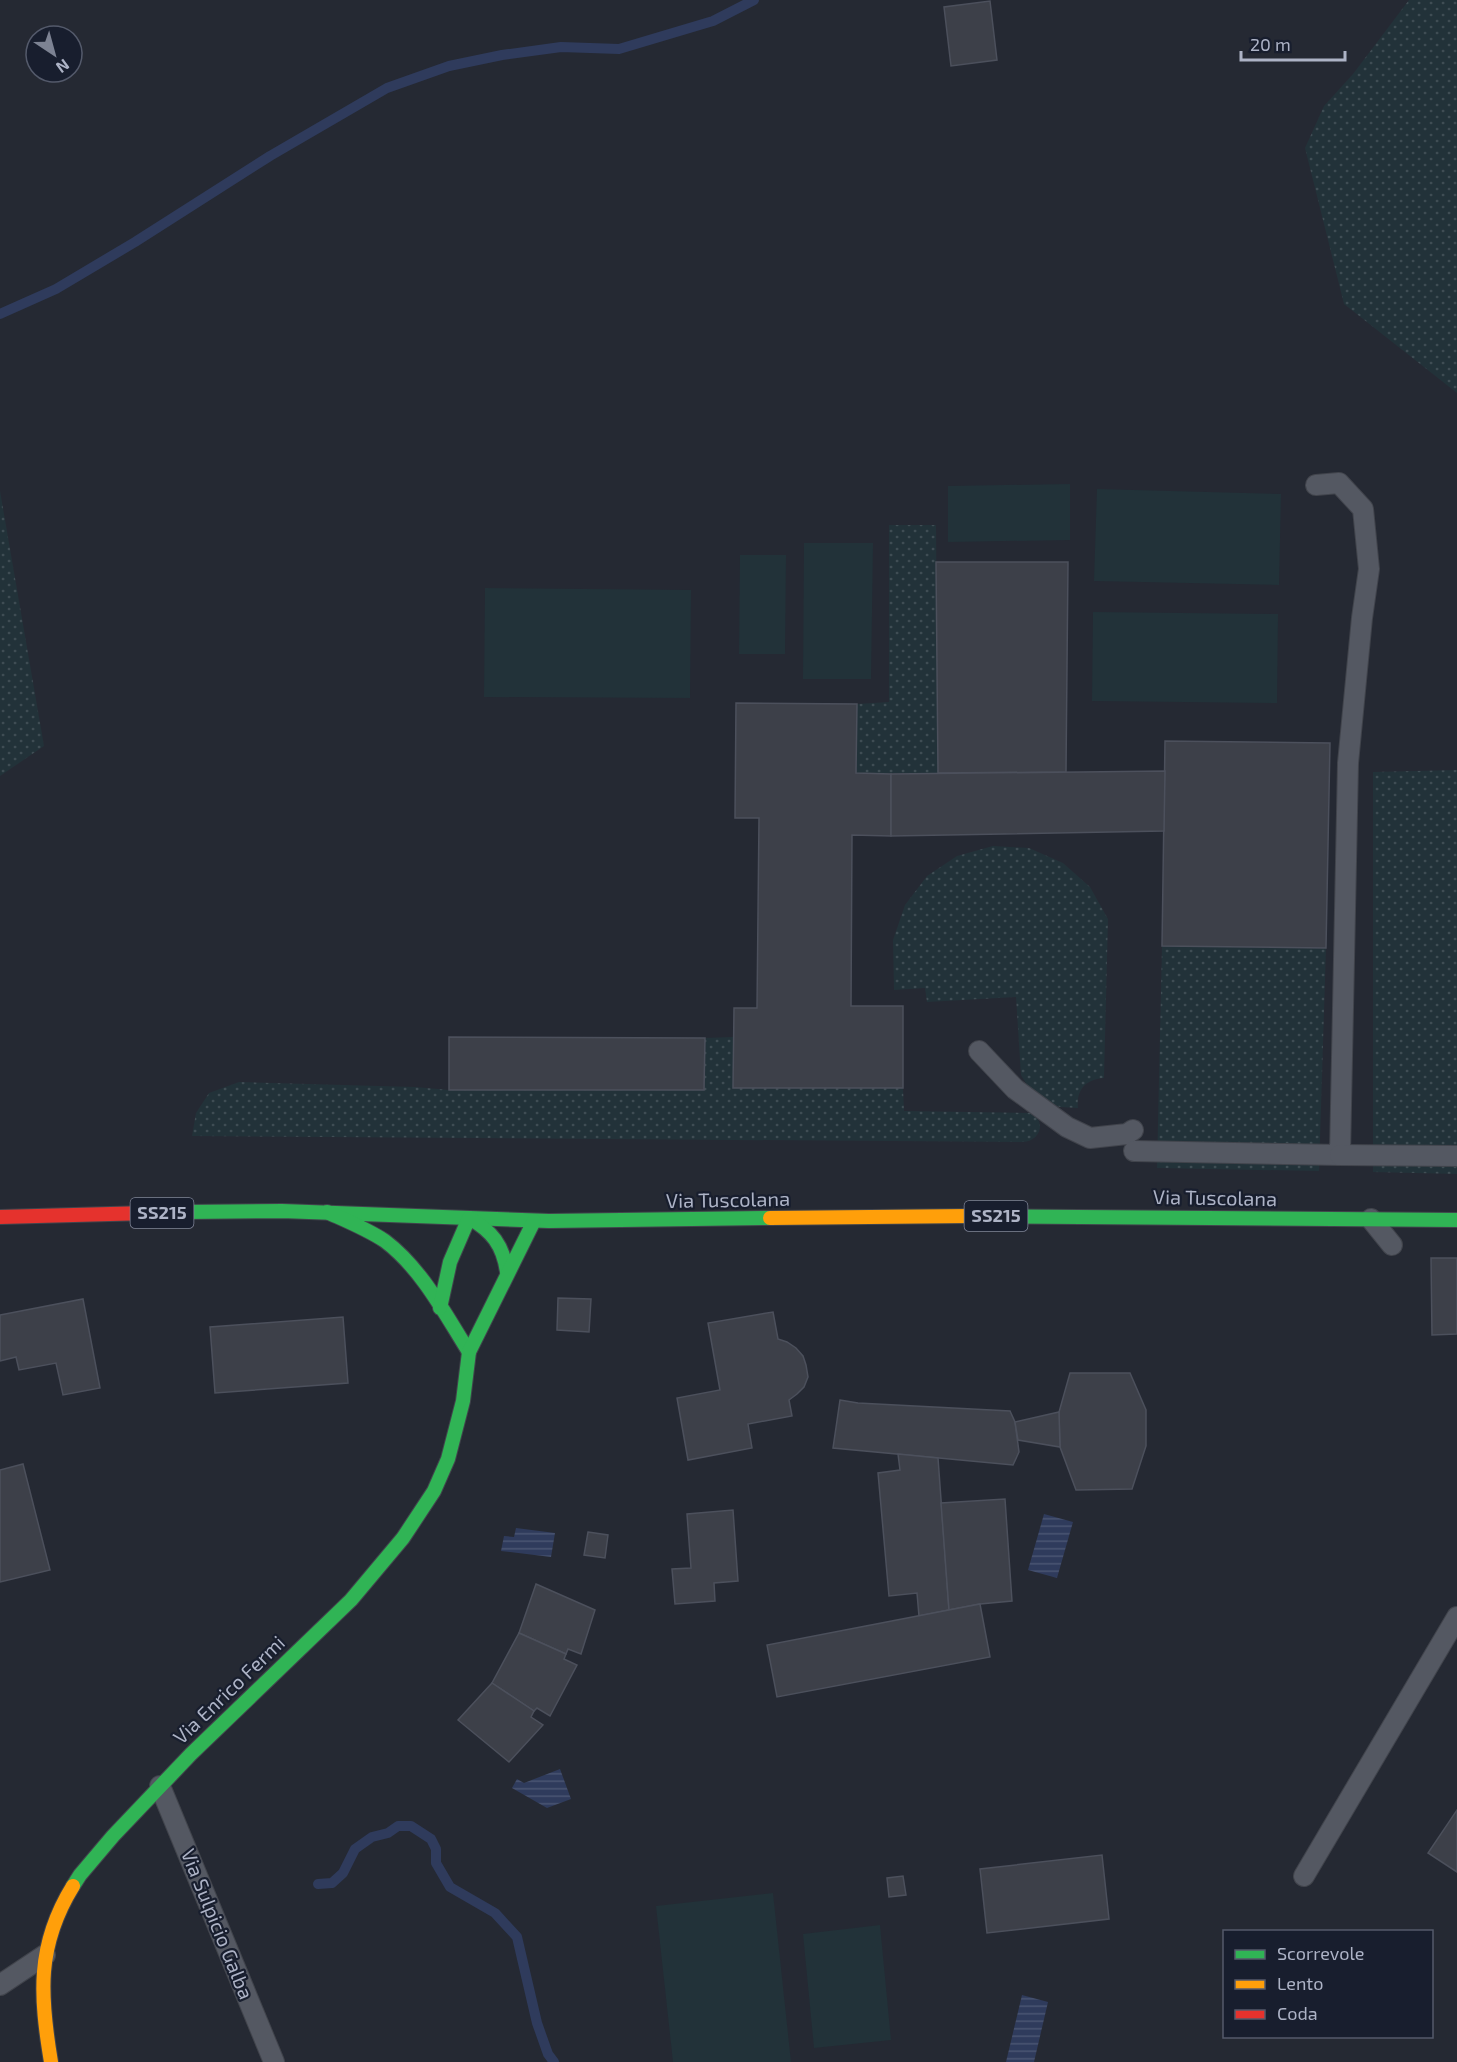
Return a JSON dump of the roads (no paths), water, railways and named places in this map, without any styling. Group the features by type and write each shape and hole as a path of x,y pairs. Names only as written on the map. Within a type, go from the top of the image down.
{"main road":[{"name":"Via Tuscolana","path":"0,1217 68,1214 325,1212 534,1221 980,1216 1457,1220"},
{"path":"325,1212 359,1226 391,1247 412,1269 469,1352"},
{"path":"440,1308 444,1279 451,1255 469,1218 485,1226 497,1239 505,1255 507,1272"},
{"name":"Via Enrico Fermi","path":"51,2062 43,2014 45,1955 57,1916 80,1875 160,1786 351,1600 403,1538 434,1491 448,1459 459,1420 469,1352 534,1221"}],"lane":[{"path":"1316,485 1340,483 1363,509 1369,569 1348,763 1340,1155"},
{"path":"979,1051 1015,1089 1067,1127 1090,1138 1127,1134 1133,1130"},
{"path":"1134,1152 1457,1156"},
{"path":"1371,1219 1392,1245"},
{"path":"1304,1876 1457,1617"},
{"name":"Via Sulpicio Galba","path":"160,1786 274,2062"},
{"path":"0,1985 45,1955"}],"water":[{"path":"1044,1514 1073,1522 1057,1578 1028,1570"},
{"path":"516,1528 555,1533 551,1557 501,1551 504,1536 514,1537"},
{"path":"560,1769 571,1799 547,1808 512,1788 517,1779 524,1783"},
{"path":"1022,1995 1048,2002 1034,2062 1006,2062"}],"waterway":[{"path":"0,314 56,289 270,156 387,88 449,66 502,55 561,47 619,49 713,21 754,0"},
{"path":"318,1884 332,1883 343,1873 355,1849 372,1837 388,1833 398,1826 411,1826 431,1839 436,1849 436,1863 450,1887 495,1913 517,1937 537,2023 548,2054 554,2062"}]}
